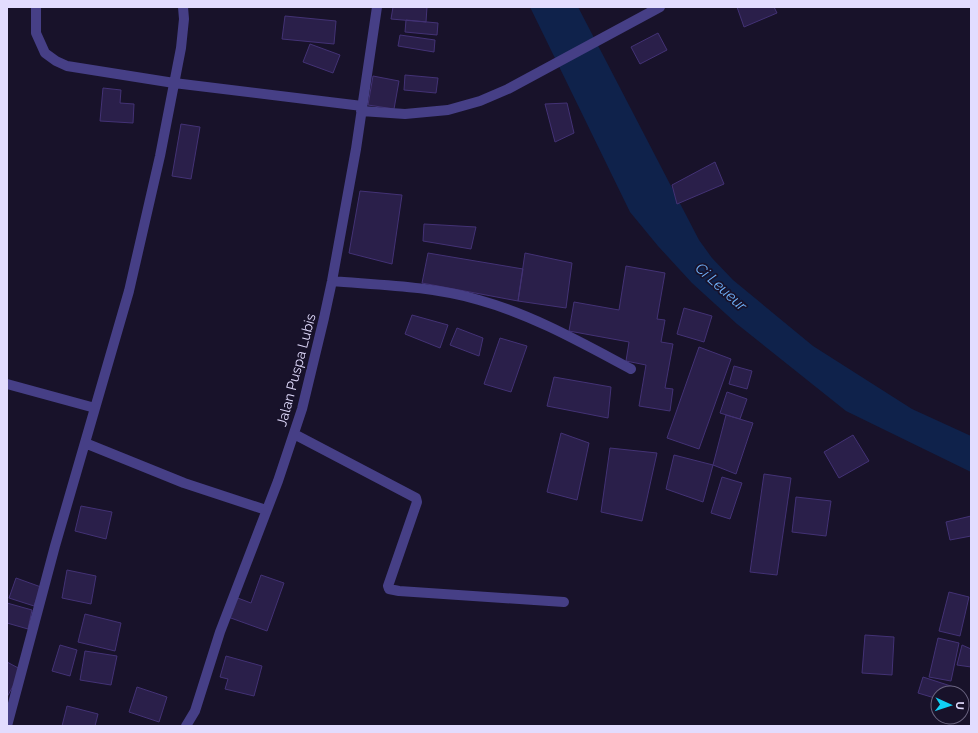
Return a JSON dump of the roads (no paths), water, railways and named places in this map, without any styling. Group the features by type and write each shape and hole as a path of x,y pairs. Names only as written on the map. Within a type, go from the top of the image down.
{"street":[{"path":"36,7 36,33 45,53 56,61 67,66 174,83 405,114 448,110 480,101 508,89 660,7"},
{"path":"7,726 55,546 129,292 160,156 181,48 184,19 182,7"},
{"name":"Jalan Puspa Lubis","path":"186,726 195,711 220,632 294,434 312,368 332,281 356,148 377,7"},
{"path":"332,281 430,290 478,300 523,314 631,370"},
{"path":"7,384 95,408"},
{"path":"294,434 416,498 417,502 388,586 389,589 399,591 564,602"},
{"path":"85,443 184,483 266,510"}],"water":[{"name":"Ci Leueur","path":"530,7 578,7 699,240 712,258 733,280 813,346 912,409 971,436 971,472 846,411 737,324 692,283 658,246 630,212"}]}
